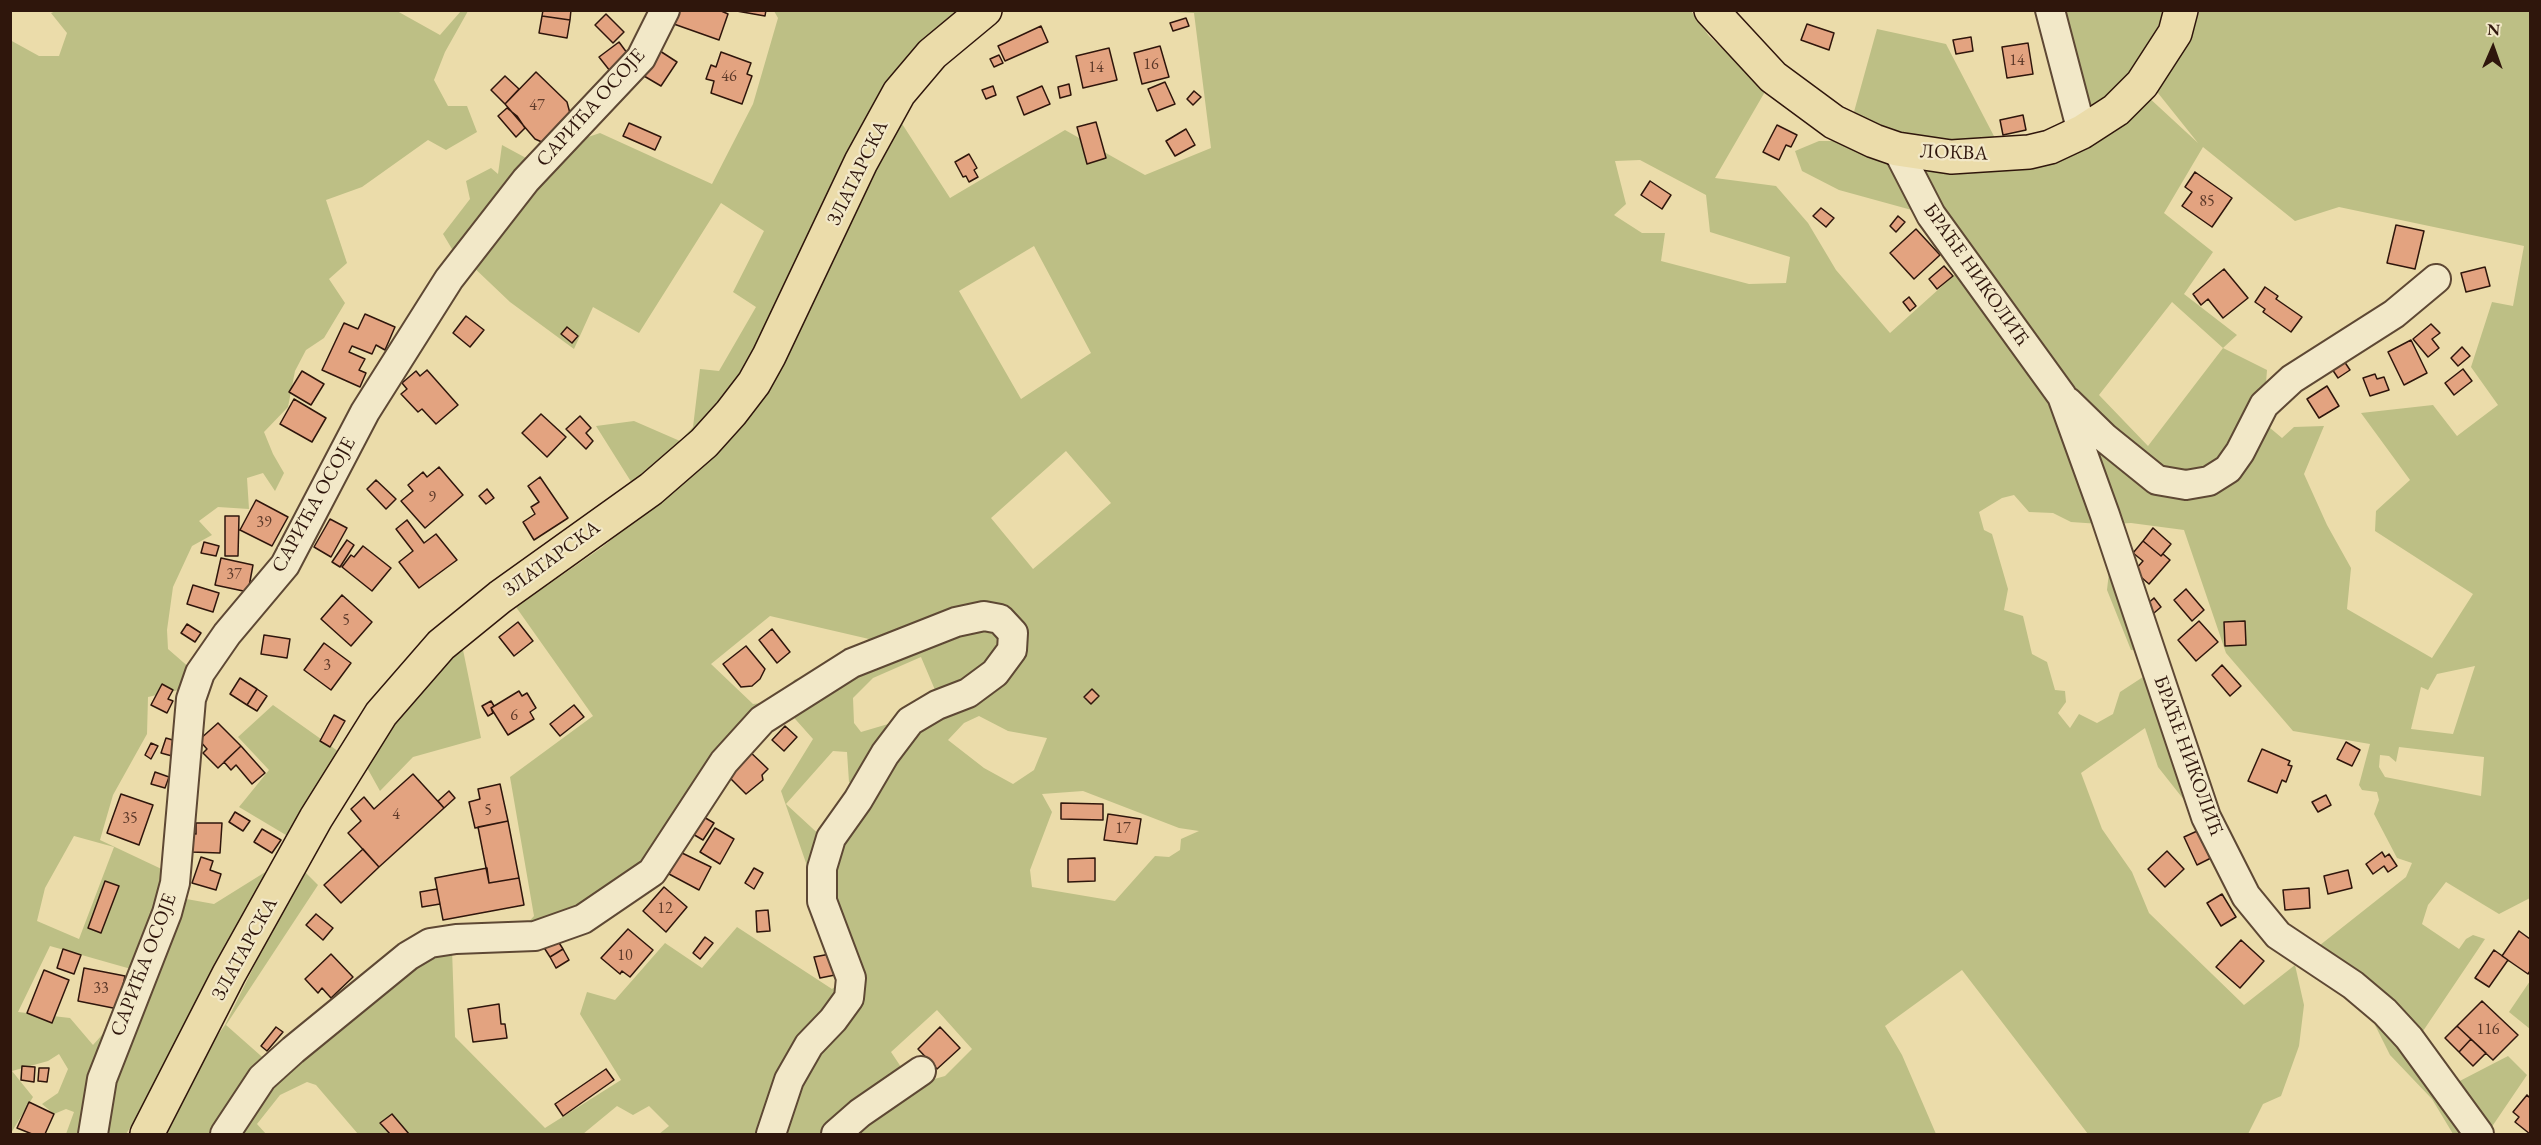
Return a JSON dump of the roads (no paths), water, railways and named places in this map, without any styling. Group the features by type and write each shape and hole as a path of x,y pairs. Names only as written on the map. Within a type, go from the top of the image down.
{"main road":[{"name":"ЗЛАТАРСКА","path":"147,1134 229,974 322,808 381,714 441,645 500,597 651,489 704,443 731,413 754,383 770,356 861,162 899,93 932,54 985,10"},
{"name":"ЛОКВА","path":"1711,10 1773,77 1834,122 1874,141 1898,148 1951,157 2018,153 2050,147 2082,132 2116,110 2142,84 2169,43 2181,10"}],"street":[{"name":"САРИЋА ОСОЈЕ","path":"93,1134 96,1105 104,1071 161,931 175,883 191,699 200,672 227,634 285,565 365,412 449,279 526,180 641,58 665,10"},
{"path":"2050,10 2082,132"},
{"name":"БРАЋЕ НИКОЛИЋ","path":"1898,148 1931,215 2062,396 2105,438 2157,480 2186,485 2209,481 2228,470 2264,405 2292,379 2394,314 2436,279"},
{"name":"БРАЋЕ НИКОЛИЋ","path":"2062,396 2105,514 2206,817 2246,896 2278,935 2353,985 2385,1012 2409,1038 2479,1134"},
{"path":"225,1134 262,1078 408,956 430,943 456,939 536,936 583,919 652,872 724,762 762,720 852,663 956,622 984,616 1000,619 1013,633 1012,650 995,673 968,693 937,705 910,721 885,754 858,800 831,838 822,868 822,900 851,978 849,998 833,1020 809,1045 799,1062 789,1080 771,1134"},
{"path":"836,1134 860,1113 921,1071"}]}
